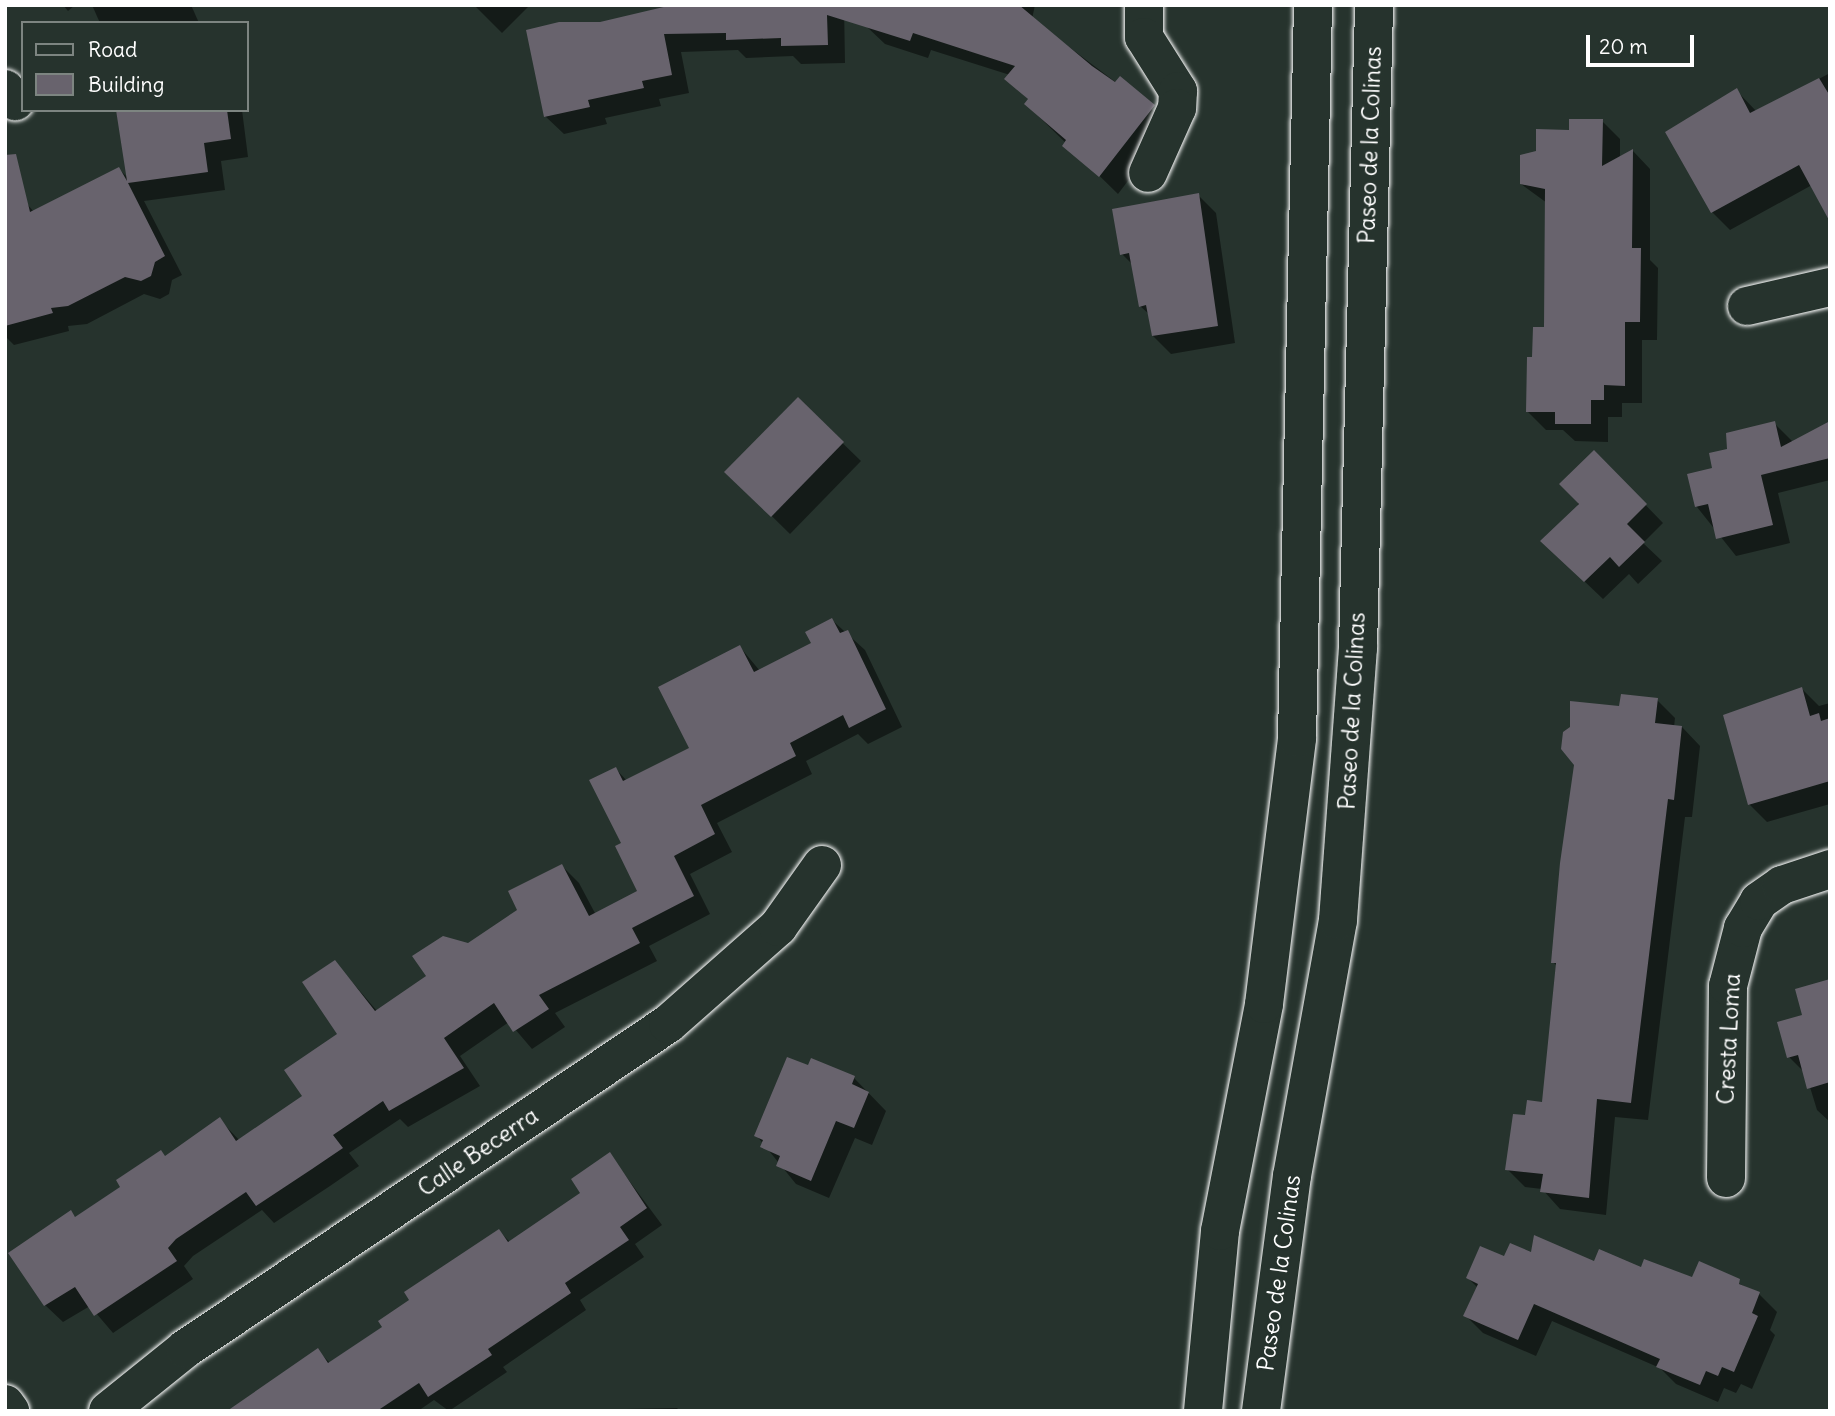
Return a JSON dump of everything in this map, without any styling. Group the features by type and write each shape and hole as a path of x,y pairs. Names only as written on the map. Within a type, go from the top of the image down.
{"main road":[{"path":"1144,5 1144,37 1178,91 1177,108 1149,173"},
{"path":"1203,1411 1220,1231 1264,1004 1297,738 1313,5"},
{"name":"Paseo de la Colinas","path":"1261,1411 1292,1176 1338,920 1358,648 1374,5"},
{"path":"1747,306 1830,287"},
{"name":"Calle Becerra","path":"108,1411 197,1341 668,1024 778,927 822,864"},
{"name":"Cresta Loma","path":"1726,1178 1728,986 1743,928 1759,901 1782,885 1830,869"},
{"path":"5,1404 10,1411"}],"building":[{"path":"672,5 1019,5 1092,66 1115,82 1120,76 1155,105 1099,177 1062,146 1066,140 1024,104 1028,99 1004,79 1015,66 913,33 910,41 827,15 828,45 781,46 781,38 726,40 726,33 664,34 672,75 642,81 644,88 588,100 590,107 544,117 526,30 559,22 600,22"},
{"path":"1819,78 1830,96 1830,222 1799,165 1711,213 1665,132 1737,88 1750,113"},
{"path":"116,112 227,112 231,139 204,143 208,172 128,183 165,256 155,262 151,276 141,281 125,277 68,306 51,308 53,313 5,326 5,155 16,154 30,212 119,167 127,181"},
{"path":"1569,119 1603,119 1602,166 1633,149 1632,248 1641,248 1640,322 1625,322 1625,386 1604,385 1604,400 1591,400 1591,424 1555,424 1555,412 1526,412 1527,357 1532,357 1533,327 1544,327 1545,189 1520,184 1520,155 1536,151 1536,129 1569,130"},
{"path":"1199,193 1218,326 1152,336 1146,305 1139,307 1129,253 1120,255 1112,209"},
{"path":"798,397 844,442 771,517 724,472"},
{"path":"1775,421 1781,447 1830,421 1830,458 1761,475 1773,525 1716,539 1708,504 1695,507 1687,474 1712,468 1709,453 1727,449 1726,433"},
{"path":"1594,450 1647,504 1627,524 1645,542 1619,567 1610,557 1584,582 1540,541 1579,504 1559,484"},
{"path":"832,618 840,633 848,630 886,709 849,728 843,715 790,743 796,756 701,805 715,834 674,856 694,896 632,928 640,943 539,995 549,1009 513,1032 494,1003 444,1038 464,1068 389,1111 383,1101 333,1135 343,1148 256,1206 246,1192 176,1239 168,1248 177,1261 94,1316 75,1287 44,1306 8,1253 71,1210 75,1217 120,1187 116,1180 161,1150 165,1156 220,1117 236,1141 302,1096 284,1070 337,1034 302,982 335,960 375,1011 426,976 412,956 443,936 468,943 517,910 508,891 562,864 589,916 637,891 615,846 621,843 589,780 616,767 623,781 689,748 658,687 740,645 754,672 811,643 805,632"},
{"path":"1802,687 1810,716 1819,713 1821,721 1830,718 1830,781 1748,805 1723,715"},
{"path":"1621,694 1658,698 1655,723 1682,726 1674,800 1668,799 1631,1103 1597,1099 1589,1198 1540,1192 1543,1174 1505,1170 1513,1114 1525,1115 1527,1100 1542,1102 1556,963 1551,963 1560,863 1574,765 1561,749 1563,732 1570,727 1570,701 1619,706"},
{"path":"1830,979 1830,1082 1807,1089 1798,1055 1787,1058 1777,1022 1802,1015 1795,989"},
{"path":"787,1057 808,1065 811,1058 855,1076 852,1084 869,1092 854,1128 836,1121 811,1181 776,1166 780,1156 760,1147 763,1140 754,1136"},
{"path":"610,1152 647,1208 620,1227 629,1240 565,1283 571,1293 488,1349 492,1355 428,1397 419,1383 377,1411 227,1411 318,1348 328,1363 382,1327 378,1321 409,1300 404,1292 499,1229 508,1242 580,1193 571,1179"},
{"path":"1534,1235 1594,1261 1599,1249 1641,1267 1644,1259 1692,1277 1699,1261 1740,1279 1739,1284 1760,1292 1752,1313 1758,1316 1734,1372 1722,1367 1718,1376 1706,1371 1700,1385 1656,1367 1660,1359 1534,1304 1518,1340 1463,1316 1478,1284 1466,1278 1480,1246 1504,1256 1510,1243 1531,1252"}]}
